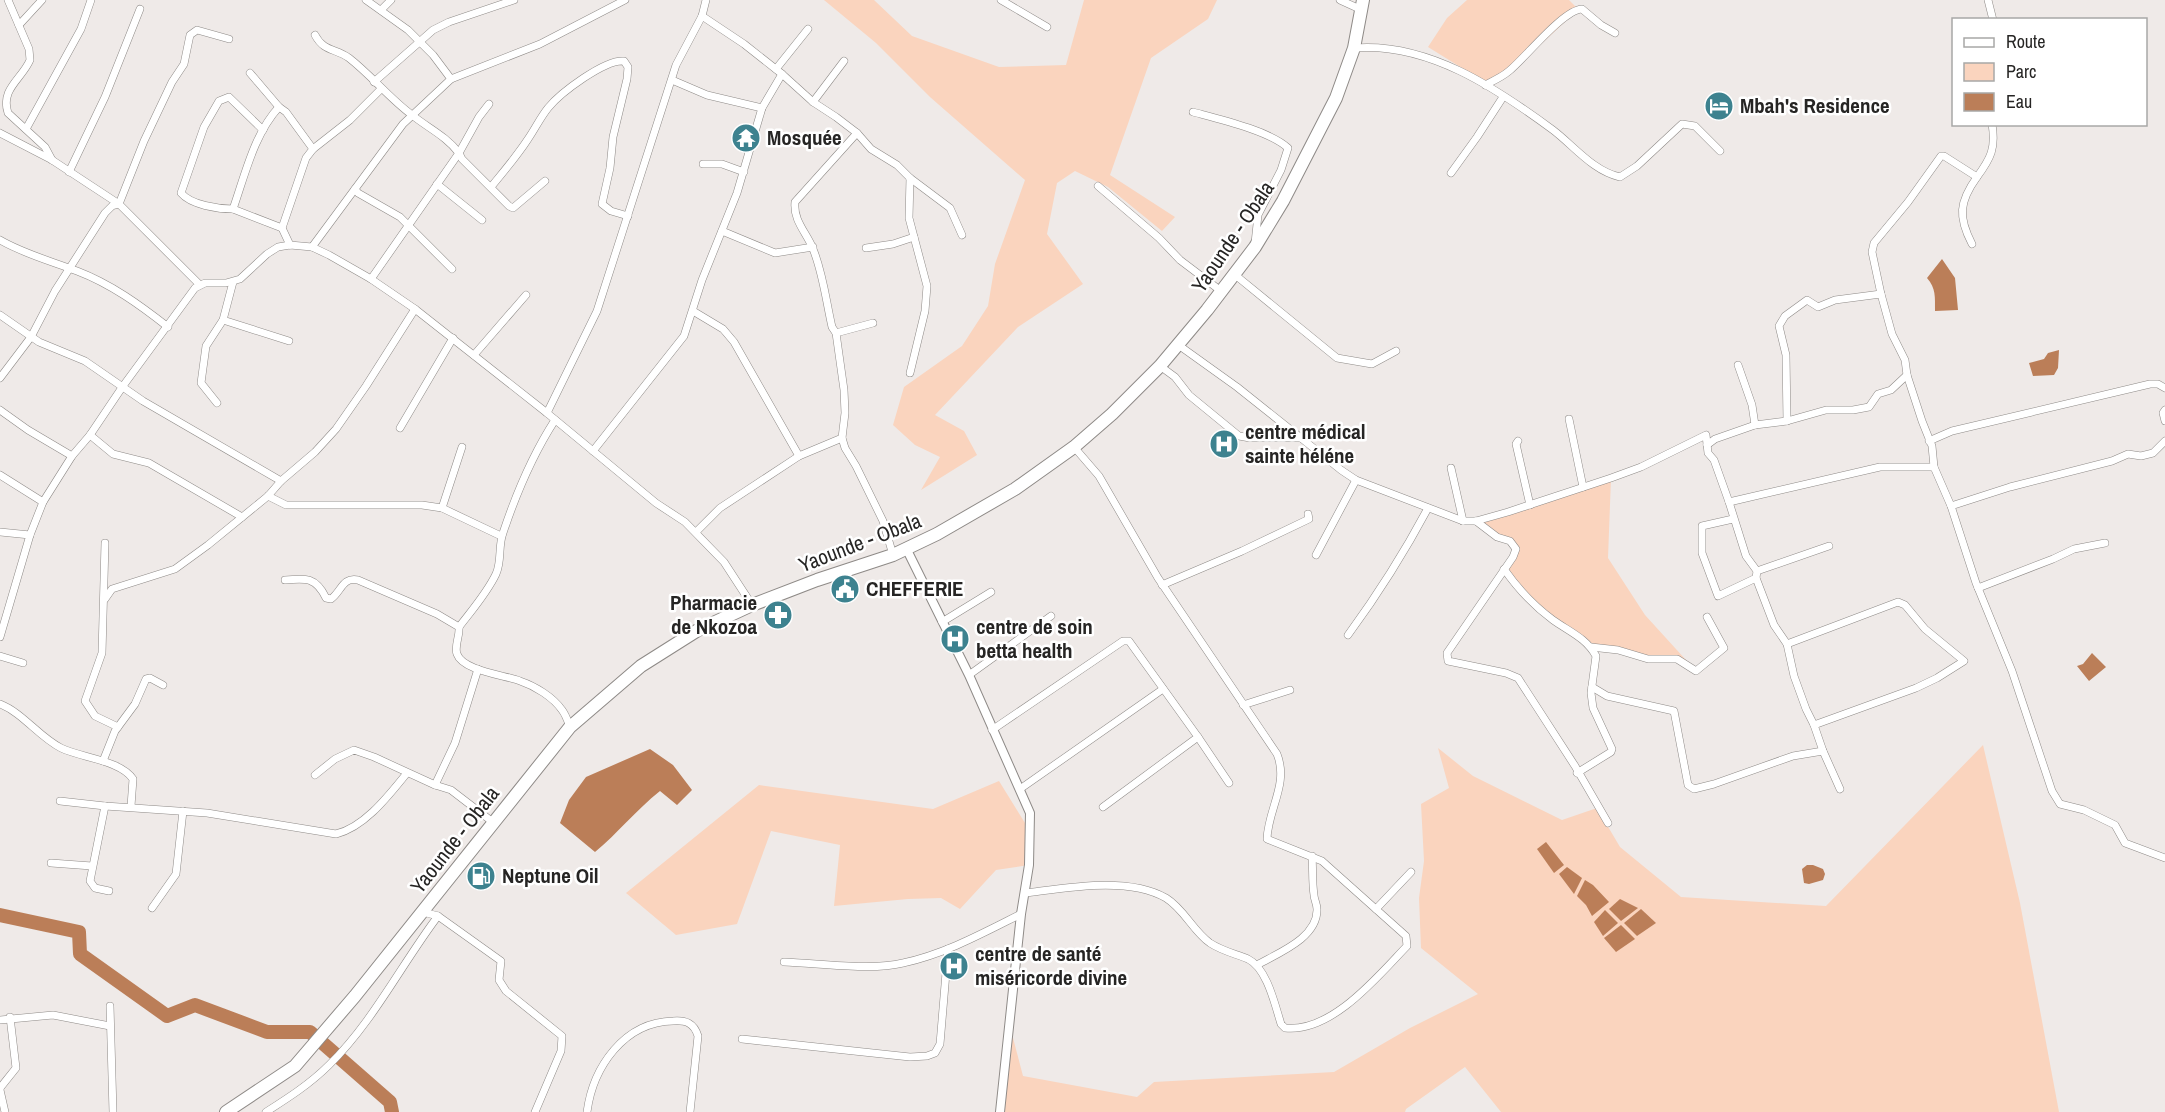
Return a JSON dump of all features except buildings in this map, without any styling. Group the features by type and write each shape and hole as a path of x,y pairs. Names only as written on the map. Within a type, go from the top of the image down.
{"highway":[{"name":"Yaounde - Obala","path":"226,1112 295,1066 355,996 570,727 641,666 698,630 752,605 817,580 893,555 980,511 1074,447 1112,414 1160,366 1255,247 1283,201 1336,98 1354,48 1362,5"}],"street":[{"path":"8,0 29,49 30,60 10,86 5,101 8,113 45,147 52,160"},
{"path":"19,25 42,0"},
{"path":"26,129 81,29 91,0"},
{"path":"366,0 402,25 433,55 451,79"},
{"path":"381,10 391,0"},
{"path":"374,82 433,30 449,22 514,0"},
{"path":"312,247 411,115 451,79 556,37 625,0"},
{"path":"547,413 597,311 676,64 702,16 706,0"},
{"path":"1001,0 1047,27"},
{"path":"1340,0 1362,5"},
{"path":"1988,0 1992,18"},
{"path":"69,172 105,97 140,9"},
{"path":"1485,85 1507,73 1575,9 1582,9 1600,25 1615,33"},
{"path":"702,16 779,71 813,102 857,133 871,149 897,165 950,208 962,235"},
{"path":"593,451 684,336 702,280 744,172 762,108 779,71 808,29"},
{"path":"120,204 144,141 172,82 184,64 190,35 197,30 229,39"},
{"path":"315,35 320,44 345,55 411,115 452,144 466,164 509,206 513,208 545,181"},
{"path":"1354,48 1372,46 1414,53 1456,69 1485,85 1552,130 1596,166 1611,175 1620,177 1637,166 1682,124 1695,126 1720,151"},
{"path":"492,187 557,99 599,69 617,60 624,61 628,67 627,80 613,137 610,168 602,204 611,211 628,216"},
{"path":"813,102 844,61"},
{"path":"250,73 286,112 313,149"},
{"path":"672,80 707,95 762,108"},
{"path":"290,245 282,228 301,170 313,149 350,120 381,89"},
{"path":"263,130 229,97 219,101 204,127 181,193 187,199 220,209 233,209 282,228"},
{"path":"1451,173 1503,97"},
{"path":"371,279 459,153 489,104"},
{"path":"233,209 263,130 271,115 279,107"},
{"path":"1193,112 1256,132 1282,142 1288,148 1281,170 1258,215 1255,247"},
{"path":"1972,244 1965,230 1962,205 1993,151 1995,138 1992,126"},
{"path":"0,133 52,160 120,204 199,284 234,282 267,254 278,247 290,245 312,247 371,279 453,338 656,503 696,532 724,562 752,605"},
{"path":"857,133 795,202 794,210 813,247 832,327 837,333 844,390 845,413 842,438 883,521 893,555"},
{"path":"1977,177 1944,156 1938,158 1908,202 1874,243 1872,252 1892,334 1905,360 1907,375 1932,446 1934,467 1952,506 1978,588 2012,671 2052,791 2060,804 2084,810 2115,825 2125,843 2165,858"},
{"path":"703,164 722,164 744,172"},
{"path":"910,177 909,218 927,285 926,311 910,373"},
{"path":"437,184 482,220"},
{"path":"1098,186 1159,238 1180,260 1221,291"},
{"path":"355,189 358,193 394,213 452,269"},
{"path":"0,378 31,337 69,268 105,213 112,206 120,204"},
{"path":"722,231 774,254 813,247"},
{"path":"866,248 892,244 914,237"},
{"path":"0,240 118,291 168,327"},
{"path":"1234,274 1337,358 1372,364 1396,351"},
{"path":"217,403 203,387 201,379 206,346 223,320 234,282"},
{"path":"0,637 4,609 43,502 72,456 90,435 123,386 199,284"},
{"path":"1787,421 1786,355 1779,326 1785,316 1807,300 1818,307 1835,300 1881,294"},
{"path":"474,355 526,295"},
{"path":"105,599 112,589 174,569 208,545 268,496 336,429 415,309"},
{"path":"693,311 723,329 734,342 800,456"},
{"path":"0,315 31,337 85,361 143,401 226,447 281,481"},
{"path":"223,320 289,341"},
{"path":"837,333 873,323"},
{"path":"400,428 453,338"},
{"path":"1177,344 1237,387 1356,480 1463,521 1476,521 1530,505 1641,467 1706,435 1708,453 1714,460 1746,556 1756,575 1774,625 1787,644 1794,676 1806,709 1840,789"},
{"path":"1738,365 1752,405 1755,425"},
{"path":"1160,366 1174,377 1189,395 1239,436 1301,438"},
{"path":"1707,445 1715,439 1755,425 1787,421 1826,410 1853,410 1869,407 1878,394 1891,390 1907,375"},
{"path":"1929,441 1952,431 2150,384 2158,384 2165,388"},
{"path":"0,410 72,456"},
{"path":"2165,410 2163,413 2165,421"},
{"path":"1569,419 1583,487"},
{"path":"555,420 533,459 501,536 501,557 497,572 487,590 459,627 456,649 462,661 478,669 520,680 534,687 553,700 563,711 570,727"},
{"path":"90,435 113,454 149,463 242,517"},
{"path":"696,532 720,508 800,456 842,438"},
{"path":"1518,441 1516,444 1530,505"},
{"path":"1952,506 2010,486 2112,461 2128,454 2140,456 2153,453 2165,441"},
{"path":"441,508 462,447"},
{"path":"1025,893 1092,886 1141,889 1166,898 1183,914 1197,933 1212,945 1257,965 1285,1028 1311,1024 1349,1003 1366,990 1407,946 1406,936 1336,872 1312,856 1267,839 1281,783 1281,765 1277,754 1162,585 1099,476 1074,447"},
{"path":"1729,502 1880,467 1934,467"},
{"path":"1451,468 1463,521"},
{"path":"0,475 43,502"},
{"path":"1316,555 1356,480"},
{"path":"268,496 286,505 422,505 441,508 501,536"},
{"path":"1348,635 1397,564 1428,508"},
{"path":"1162,585 1277,535 1309,519 1308,514"},
{"path":"1733,519 1702,526 1702,553 1718,596 1756,575 1829,546"},
{"path":"1476,521 1497,537 1510,541 1516,549 1446,653 1448,661 1506,673 1518,678 1575,766 1608,823"},
{"path":"0,532 30,535"},
{"path":"105,543 105,599 101,660 85,701 95,716 118,727"},
{"path":"1978,588 2074,549 2105,543"},
{"path":"906,548 969,675 1020,789 1031,824 1029,865 1021,914 1000,1112"},
{"path":"1504,569 1532,603 1591,647 1596,656 1592,687 1593,708 1612,749 1611,752 1577,773"},
{"path":"285,580 307,578 320,587 326,598 331,599 346,580 358,580 437,614 459,627"},
{"path":"942,622 991,592"},
{"path":"1787,644 1898,602 1905,605 1925,629 1964,661 1916,688 1814,725"},
{"path":"969,675 1051,616"},
{"path":"1591,647 1618,650 1648,659 1677,659 1696,670 1724,648 1707,617"},
{"path":"992,730 1126,640 1131,643 1229,783"},
{"path":"0,656 23,663"},
{"path":"435,785 455,743 478,669"},
{"path":"103,761 118,727 135,705 146,679 150,678 163,685"},
{"path":"1592,687 1607,696 1674,711 1689,784 1694,789 1793,756 1822,751"},
{"path":"1020,789 1163,689"},
{"path":"1244,705 1290,690"},
{"path":"0,704 9,708 39,733 62,748 103,761 132,776 134,779 131,806"},
{"path":"1103,807 1198,737"},
{"path":"315,775 335,759 354,750 451,790 494,823"},
{"path":"60,801 224,815 336,834 366,816 391,793 407,773"},
{"path":"105,806 92,866 91,884 94,888 109,891"},
{"path":"152,908 176,874 183,811"},
{"path":"1257,965 1297,942 1308,932 1314,921 1317,910 1312,856"},
{"path":"51,862 92,866"},
{"path":"1376,909 1411,872"},
{"path":"423,912 438,916 501,961 499,980 507,991 562,1036 561,1051 534,1112"},
{"path":"784,962 874,966 901,964 948,949 1021,914"},
{"path":"266,1112 305,1087 347,1046 375,1010 414,948 438,916"},
{"path":"742,1039 910,1057 935,1053 940,1044 948,949"},
{"path":"110,1006 113,1112"},
{"path":"0,1020 10,1017 53,1015 110,1026"},
{"path":"5,1112 0,1089 16,1068 10,1017"},
{"path":"587,1112 597,1076 618,1045 630,1034 648,1024 677,1020 692,1024 698,1036 690,1112"}],"green space":[{"path":"824,0 874,0 912,36 999,67 1066,65 1084,0 1217,0 1208,19 1151,58 1110,175 1175,217 1162,231 1108,187 1075,171 1057,183 1047,234 1083,284 1018,327 935,415 964,431 977,455 921,490 940,457 915,445 893,425 904,387 962,346 988,306 995,264 1025,180 930,97 876,43"},
{"path":"1467,0 1569,0 1580,11 1569,18 1505,78 1491,86 1428,47 1447,18"},
{"path":"1611,478 1608,558 1645,615 1696,671 1677,659 1648,659 1591,647 1555,621 1504,569 1516,549 1476,521"},
{"path":"1983,745 2020,903 2059,1112 1501,1112 1465,1067 1406,1109 1405,1112 1003,1112 1012,1034 1023,1076 1137,1097 1154,1082 1334,1072 1410,1028 1478,994 1421,948 1419,898 1424,861 1421,804 1449,788 1438,748 1473,776 1562,820 1597,808 1620,847 1681,897 1826,906"},
{"path":"999,781 1033,836 1029,865 996,870 960,909 941,898 834,906 840,845 771,831 737,924 676,935 626,893 759,785 933,809"}],"water":[{"path":"1942,259 1955,278 1958,310 1935,311 1935,297 1927,278"},
{"path":"2059,350 2058,368 2054,375 2033,376 2029,363 2044,359 2048,353"},
{"path":"2092,653 2106,667 2089,681 2077,666 2083,664"},
{"path":"650,749 673,765 692,790 677,805 660,791 595,852 560,823 569,800 586,777"},
{"path":"1546,842 1564,865 1554,873 1537,849"},
{"path":"1807,865 1823,869 1825,874 1823,880 1804,883 1802,869"},
{"path":"1567,867 1582,878 1574,894 1559,874"},
{"path":"1585,880 1609,902 1592,916 1577,896"},
{"path":"1620,899 1638,908 1621,921 1609,909"},
{"path":"1641,909 1656,923 1637,936 1624,923"},
{"path":"1605,910 1618,923 1603,936 1594,922"},
{"path":"1621,925 1635,939 1616,952 1604,938"}],"waterway":[{"path":"0,915 79,932 80,954 167,1016 195,1005 267,1032 310,1032 390,1102 392,1112"}],"place":[{"name":"Mbah's Residence","path":"1719,106"},
{"name":"Mosquée","path":"746,138"},
{"name":"centre médical sainte héléne","path":"1224,444"},
{"name":"CHEFFERIE","path":"845,589"},
{"name":"Pharmacie de Nkozoa","path":"778,615"},
{"name":"centre de soin betta health","path":"955,639"},
{"name":"Neptune Oil","path":"481,876"},
{"name":"centre de santé miséricorde divine","path":"954,966"}]}
